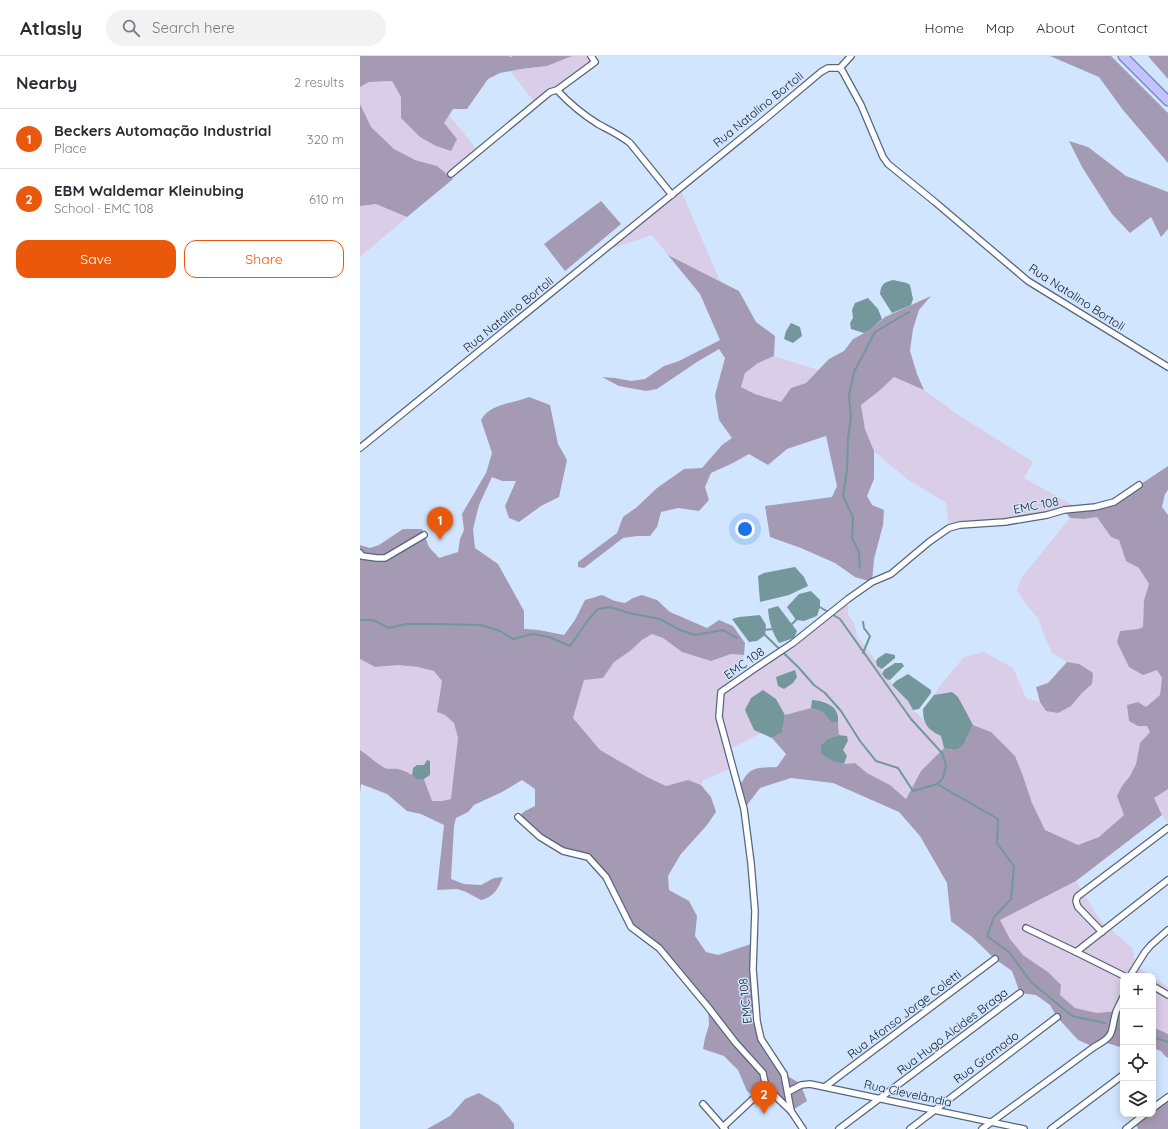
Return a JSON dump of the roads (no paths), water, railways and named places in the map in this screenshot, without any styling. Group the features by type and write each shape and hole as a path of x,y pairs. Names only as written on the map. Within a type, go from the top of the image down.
{"main road":[{"path":"1123,56 1168,101"}],"street":[{"path":"451,174 550,92 557,90 595,62 591,56"},
{"path":"840,68 851,56"},
{"name":"Rua Natalino Bortoli","path":"360,448 821,72 828,68 840,68 843,72 861,105 883,157 888,164 1028,281 1168,368"},
{"path":"557,90 568,102 582,113 598,124 622,136 630,143 672,195"},
{"name":"EMC 108","path":"791,1111 784,1074 761,1039 757,1021 753,969 755,912 751,864 744,809 719,717 721,692 793,644 848,599 872,582 891,574 929,542 949,528 960,525 1005,522 1047,515 1064,510 1095,507 1114,502 1139,485"},
{"path":"360,553 362,556 384,558 424,535"},
{"path":"518,817 540,837 563,851 588,857 606,877 631,928 659,948 735,1042 763,1073 766,1088 791,1111 803,1129"},
{"path":"1102,932 1078,907 1076,899 1168,825"},
{"path":"1076,952 1168,880"},
{"path":"1026,928 1120,974"},
{"path":"1132,973 1145,952 1168,930"},
{"name":"Rua Afonso Jorge Coletti","path":"826,1086 995,959"},
{"path":"1156,988 1168,995"},
{"name":"Rua Hugo Alcides Braga","path":"839,1129 1020,993"},
{"path":"982,1129 1094,1047 1104,1042 1112,1033 1120,1004"},
{"name":"Rua Gramado","path":"910,1129 1057,1017"},
{"path":"1052,1129 1120,1077"},
{"name":"Rua Clevelândia","path":"788,1092 801,1085 810,1084 826,1086 1024,1129"},
{"path":"704,1104 724,1128 766,1088"},
{"path":"1156,1106 1168,1097"},
{"path":"1126,1129 1142,1117"}],"waterway":[{"path":"860,568 859,552 852,538 853,517 843,496 847,470 848,439 851,417 849,395 854,372 875,332 909,312"},
{"path":"818,606 840,619 911,719 942,753 946,765 943,778 938,783"},
{"path":"360,620 373,620 389,628 406,624 481,625 500,631 513,639 533,634 549,637 570,646 588,620 598,609 610,607 629,613 660,619 680,630 695,635 723,630 737,638"},
{"path":"791,625 798,618"},
{"path":"863,622 864,628 870,636 863,653"},
{"path":"764,630 773,629"},
{"path":"764,634 814,685 825,693 841,711 860,741 876,761 898,768 913,791 937,784 998,819 997,843 1014,866 1013,878 1011,899 994,917 987,936 1009,952 1031,982 1072,1016 1105,1023"},
{"path":"1156,1038 1168,1042"}],"place":[{"name":"Beckers Automação Industrial","path":"440,540"},
{"name":"EBM Waldemar Kleinubing","path":"764,1114"}]}
